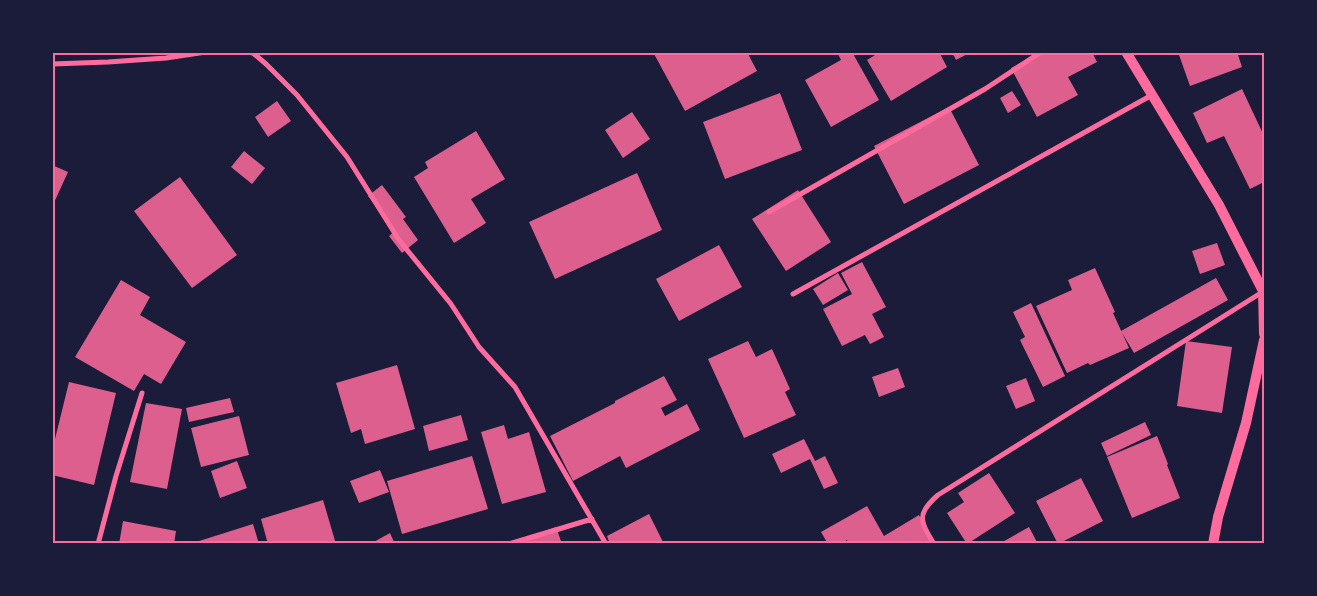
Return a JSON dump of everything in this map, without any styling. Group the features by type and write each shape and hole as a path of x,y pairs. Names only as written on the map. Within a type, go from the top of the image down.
{"main road":[{"path":"1126,52 1219,205 1264,291 1264,334"},
{"path":"1213,544 1218,517 1246,423 1264,340"}],"street":[{"path":"52,64 166,58 206,52"},
{"path":"248,52 253,53 266,64 296,95 346,157 399,240 451,304 478,347 515,387 606,544"},
{"path":"769,212 985,89 1041,52"},
{"path":"793,294 1152,95"},
{"path":"934,544 922,520 923,511 938,495 1264,291"},
{"path":"98,544 116,476 142,393"},
{"path":"509,544 592,519"}],"building":[{"path":"653,52 747,52 757,71 685,111"},
{"path":"837,52 852,52 879,100 831,127 805,80 841,60"},
{"path":"880,52 939,52 947,67 891,101 867,60"},
{"path":"952,52 971,52 956,60"},
{"path":"1040,52 1092,52 1097,62 1068,77 1078,95 1037,117 1011,68"},
{"path":"1178,52 1237,52 1242,67 1190,86"},
{"path":"1242,89 1264,136 1264,182 1250,189 1224,136 1207,143 1193,113"},
{"path":"1012,91 1021,105 1008,113 1000,98"},
{"path":"780,93 802,150 725,179 703,122"},
{"path":"277,101 291,121 268,137 255,117"},
{"path":"949,107 979,165 904,204 874,146"},
{"path":"632,112 650,139 623,158 605,130"},
{"path":"476,131 505,179 471,199 486,223 454,243 414,177 428,168 425,162"},
{"path":"244,151 265,168 252,184 231,167"},
{"path":"52,165 68,172 52,207"},
{"path":"637,173 662,230 555,279 529,222"},
{"path":"180,177 237,255 192,288 134,211"},
{"path":"382,185 406,217 403,219 418,240 402,253 389,236 395,231 368,196"},
{"path":"798,190 831,242 786,271 752,219"},
{"path":"1217,243 1225,265 1200,274 1192,251"},
{"path":"719,245 742,287 679,321 656,279"},
{"path":"862,262 886,307 872,314 884,337 870,344 865,335 842,346 823,309 852,294 841,273"},
{"path":"1095,268 1129,348 1067,373 1036,306 1072,290 1068,280"},
{"path":"838,273 848,290 823,305 813,289"},
{"path":"1216,278 1228,300 1134,353 1121,331"},
{"path":"121,280 150,297 140,315 186,342 161,384 144,374 134,391 75,357"},
{"path":"1031,303 1065,376 1043,387 1020,340 1025,337 1013,312"},
{"path":"748,341 756,357 772,349 790,389 785,392 796,415 744,438 708,359"},
{"path":"1186,341 1232,347 1222,413 1177,406"},
{"path":"397,365 415,429 365,444 361,429 351,433 336,383"},
{"path":"898,368 905,387 879,397 872,377"},
{"path":"664,376 677,400 661,408 665,416 687,404 700,430 626,468 620,456 573,481 550,436"},
{"path":"1026,378 1035,401 1016,409 1006,386"},
{"path":"69,382 116,393 94,485 52,475 52,439 55,439"},
{"path":"230,398 234,412 189,422 186,408"},
{"path":"146,403 182,409 167,489 130,482"},
{"path":"461,415 468,440 429,451 423,426"},
{"path":"239,416 249,455 201,467 191,428"},
{"path":"1145,422 1151,435 1107,456 1101,443"},
{"path":"504,425 508,439 529,432 546,492 502,504 481,432"},
{"path":"1157,436 1180,498 1132,518 1107,457"},
{"path":"804,439 815,461 825,456 838,483 824,489 810,459 781,473 772,454"},
{"path":"472,456 488,509 402,534 387,481"},
{"path":"237,461 247,488 220,498 211,471"},
{"path":"380,470 389,492 359,503 350,481"},
{"path":"989,473 1015,513 967,544 947,513 964,502 958,493"},
{"path":"1081,478 1103,521 1058,544 1036,501"},
{"path":"323,500 336,544 268,544 261,519"},
{"path":"867,506 884,536 919,515 934,542 932,544 849,544 847,540 841,544 828,544 821,532"},
{"path":"649,514 664,544 610,544 607,536"},
{"path":"123,521 176,531 174,544 119,544"},
{"path":"253,524 259,544 196,544 196,542"},
{"path":"556,527 562,544 514,544 514,543"},
{"path":"1029,527 1038,544 999,544"},
{"path":"390,533 395,544 370,544"}]}
